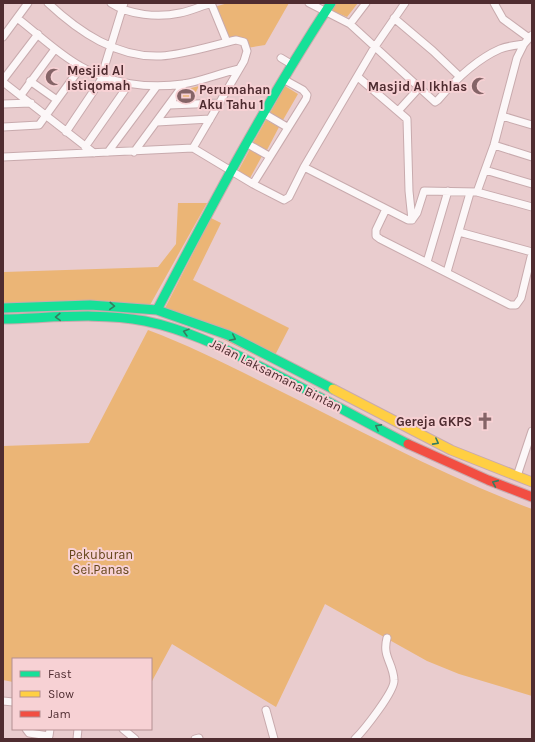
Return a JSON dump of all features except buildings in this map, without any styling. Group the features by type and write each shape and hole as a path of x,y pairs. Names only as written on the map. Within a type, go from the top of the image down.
{"main road":[{"path":"157,310 230,170 291,64 328,7"},
{"name":"Jalan Laksamana Bintan","path":"3,308 90,305 157,310 228,335 451,450 532,482"},
{"name":"Jalan Laksamana Bintan","path":"3,319 89,316 127,319 191,334 440,459 507,489 532,497"}],"street":[{"path":"3,37 28,3"},
{"path":"48,3 61,16 86,34 111,48 143,55 162,56 239,39 244,42 247,51 239,69 193,148"},
{"path":"111,3 156,15 166,15 179,13 211,3 227,42"},
{"path":"309,3 328,7 350,24 374,48 435,102 459,76 500,49 529,39"},
{"path":"350,24 366,3"},
{"path":"3,157 134,152 193,148 253,184 279,198 287,199 304,167 374,48 405,3"},
{"path":"494,3 503,19 529,39"},
{"path":"66,132 104,77 123,6"},
{"path":"17,18 55,49 81,67 104,77 129,84 157,86 184,84 239,69"},
{"path":"394,18 433,51 459,76"},
{"path":"38,34 3,81 94,153"},
{"path":"447,272 459,232 494,145 517,58 529,39"},
{"path":"21,94 55,49"},
{"path":"281,58 291,64"},
{"path":"3,127 39,125 81,67"},
{"path":"358,77 399,110 408,122 409,191 412,220"},
{"path":"253,184 307,95 303,90 283,79"},
{"path":"30,81 57,100"},
{"path":"85,147 129,84"},
{"path":"134,152 184,84"},
{"path":"108,152 157,86"},
{"path":"399,110 419,88"},
{"path":"3,104 31,103"},
{"path":"169,106 220,103"},
{"path":"263,113 287,127"},
{"path":"502,116 532,125"},
{"path":"157,122 210,119"},
{"path":"246,143 269,156"},
{"path":"494,145 532,157"},
{"path":"304,167 408,220 412,220"},
{"path":"485,170 532,184"},
{"path":"409,191 474,192 532,207"},
{"path":"412,220 418,213 424,191"},
{"path":"427,262 448,191"},
{"path":"386,209 376,230 376,236 513,306 516,305 521,298 532,252 459,232"},
{"path":"517,476 532,431"},
{"path":"355,739 369,723 392,689 394,681 384,648 387,638"},
{"path":"266,710 274,739"},
{"path":"27,730 29,733 49,735"},
{"path":"124,730 135,739"}],"green space":[{"path":"228,3 289,3 265,45 247,48 240,39 227,42 214,7"},
{"path":"333,3 358,3 347,17 328,9"},
{"name":"Perumahan Aku Tahu 1","path":"199,86 190,103 172,105 183,90"},
{"path":"285,86 298,94 283,120 270,113"},
{"path":"266,120 279,127 267,150 253,143"},
{"path":"250,149 262,156 249,180 237,173"},
{"path":"178,203 207,203 150,305 4,305 4,272 158,267 176,244"},
{"path":"211,218 221,223 193,280 289,328 271,363 164,310"},
{"name":"Pekuburan Sei.Panas","path":"148,330 243,372 434,467 532,509 532,696 459,674 427,661 325,604 276,707 172,644 152,681 152,658 12,658 12,682 3,680 3,446 89,443"}],"traffic: fast":[{"path":"157,310 262,116 307,40 331,3"},
{"path":"3,308 90,305 157,310 228,335 333,389"},
{"path":"3,319 92,316 128,318 159,324 188,333 242,357 408,444"}],"traffic: slow":[{"path":"333,389 451,450 532,482"}],"traffic: jam":[{"path":"408,444 488,480 532,497"}],"place":[{"name":"Mesjid Al Istiqomah","path":"54,77"},
{"name":"Masjid Al Ikhlas","path":"480,86"},
{"name":"Perumahan Aku Tahu 1","path":"186,96"},
{"name":"Gereja GKPS","path":"485,421"}]}
